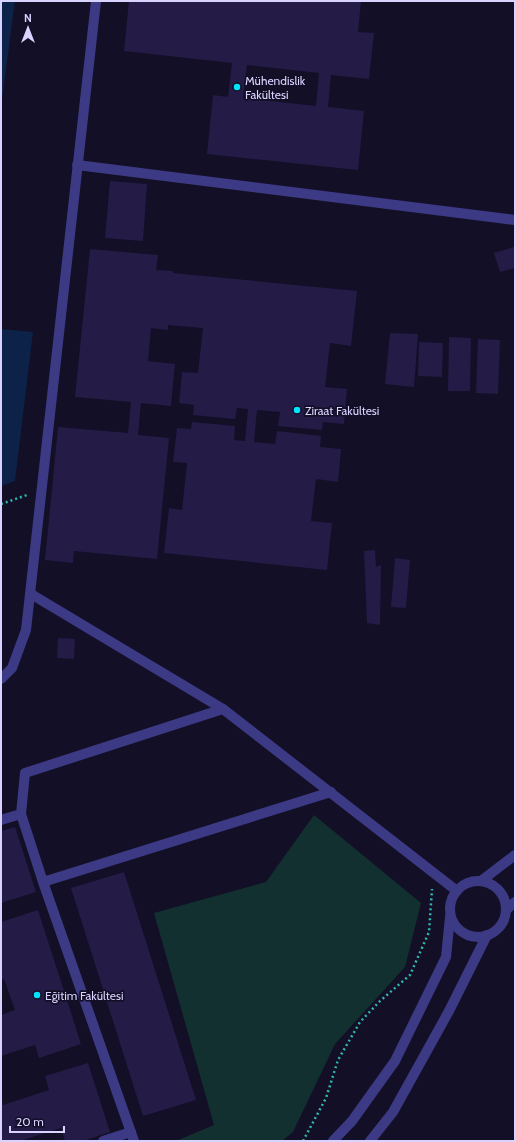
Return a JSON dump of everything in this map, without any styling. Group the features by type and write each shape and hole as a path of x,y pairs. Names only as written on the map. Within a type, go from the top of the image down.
{"street":[{"path":"1,679 12,668 26,630 96,1"},
{"path":"77,165 515,220"},
{"path":"31,594 223,709 457,891"},
{"path":"1,672 12,668"},
{"path":"103,1141 132,1136 43,882 21,814 25,773 223,709"},
{"path":"43,882 331,792"},
{"path":"1,820 21,814"},
{"path":"481,881 515,855"},
{"path":"333,1141 352,1121 395,1062 446,957 450,905 453,894 470,881 481,881 490,884 498,890 504,899 506,910 503,921 496,930 487,935 476,937 465,934 456,927 450,917"},
{"path":"506,910 515,902"},
{"path":"370,1141 393,1112 450,1011 487,935"}],"path":[{"path":"1,504 41,491"},
{"path":"303,1141 326,1098 338,1060 360,1022 380,1001 410,975 429,932 434,873"}],"green space":[{"path":"314,815 421,903 405,967 335,1044 293,1132 282,1141 176,1141 214,1125 154,913 266,882"}],"water":[{"path":"1,1 15,1 1,107"},
{"path":"1,329 33,332 15,481 1,486"}],"building":[{"name":"Mühendislik Fakültesi","path":"129,1 361,1 358,32 374,33 369,79 331,75 328,107 364,111 358,170 207,154 213,95 228,97 232,63 124,51","holes":["247,65 319,73 316,106 243,98"]},
{"path":"110,181 147,184 143,241 105,238"},
{"path":"514,247 515,268 500,272 494,253"},
{"name":"Ziraat Fakültesi","path":"90,249 158,255 156,270 173,271 173,273 357,291 351,346 330,343 325,387 347,389 344,424 323,422 322,430 278,426 280,412 257,410 254,442 275,444 277,431 321,436 320,447 341,449 338,482 316,479 311,521 332,523 327,570 164,553 169,508 182,510 187,463 173,462 177,428 191,429 192,422 235,426 234,440 245,441 248,409 237,408 235,419 193,415 194,405 179,403 182,372 198,373 203,328 168,325 168,330 151,328 148,361 175,364 171,406 141,403 138,435 169,438 157,559 74,551 73,563 45,560 58,427 128,433 131,402 75,397"},
{"path":"390,333 418,334 414,387 385,384"},
{"path":"449,337 471,338 470,391 448,391"},
{"path":"478,339 500,340 498,394 476,393"},
{"path":"419,342 443,343 442,377 418,376"},
{"path":"375,550 376,567 381,565 380,625 367,623 364,551"},
{"path":"395,558 410,560 406,608 391,607"},
{"path":"58,638 75,639 74,659 57,658"},
{"path":"15,827 36,892 1,903 1,831"},
{"path":"124,872 196,1100 143,1116 71,888"},
{"name":"Eğitim Fakültesi","path":"38,910 81,1044 39,1058 35,1045 1,1056 1,1015 15,1010 4,979 1,980 1,922"},
{"path":"88,1063 110,1132 83,1141 65,1141 61,1128 20,1141 1,1141 1,1099 3,1105 49,1090 45,1076"}],"place":[{"name":"Mühendislik Fakültesi","path":"237,87"},
{"name":"Ziraat Fakültesi","path":"297,410"},
{"name":"Eğitim Fakültesi","path":"37,995"}]}
